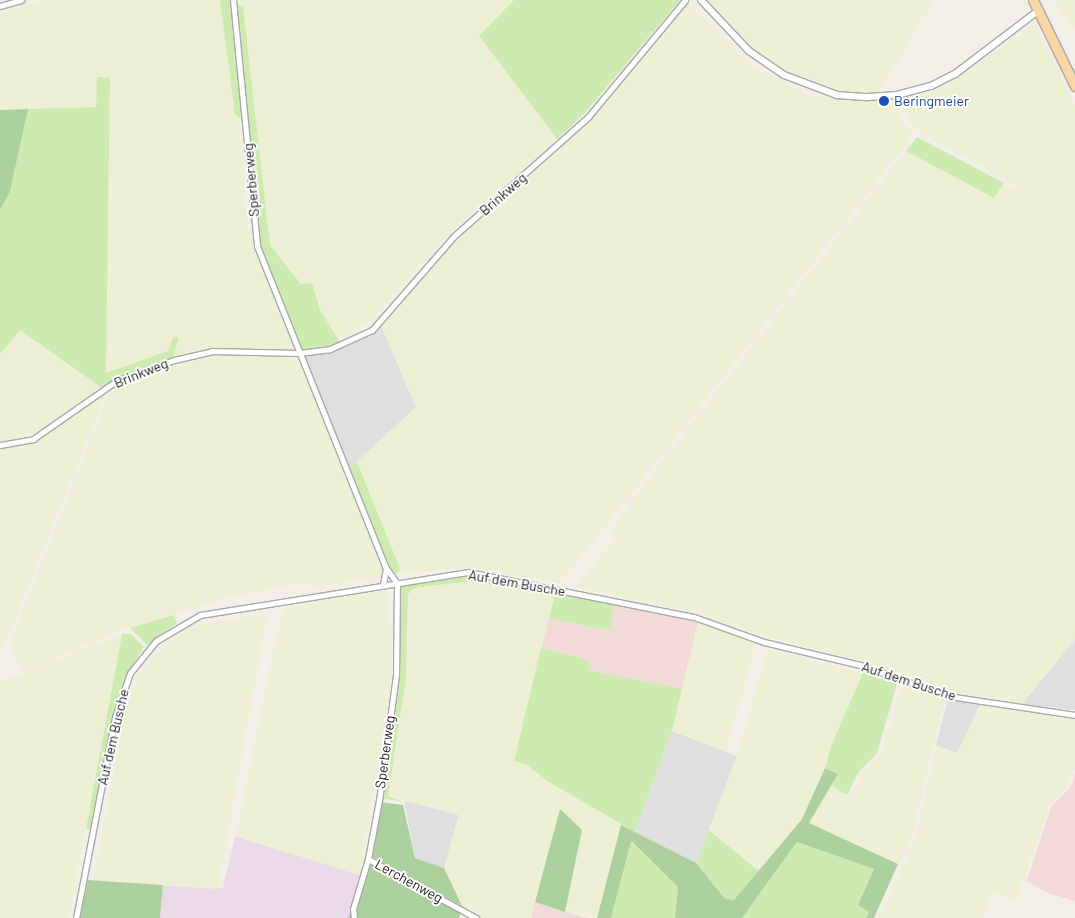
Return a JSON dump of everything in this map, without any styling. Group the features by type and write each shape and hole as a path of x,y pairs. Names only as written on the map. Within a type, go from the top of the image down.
{"main road":[{"path":"1033,0 1075,86"}],"street":[{"path":"0,6 21,0"},
{"name":"Sperberweg","path":"233,0 257,246 297,339 299,353"},
{"name":"Brinkweg","path":"0,444 33,438 116,381 174,360 212,351 299,353 330,349 372,330 453,237 588,118 686,0"},
{"path":"701,0 749,51 784,75 819,90 868,97 906,93 955,74 1039,10"},
{"path":"299,353 386,568 397,583"},
{"path":"383,584 386,568"},
{"name":"Auf dem Busche","path":"76,918 115,717 130,673 156,641 200,615 383,584 468,572 694,617 764,642 864,666 948,696 1075,715"},
{"name":"Sperberweg","path":"354,918 353,909 368,859 396,675 397,583"},
{"name":"Lerchenweg","path":"368,859 476,918"}],"shaded area":[{"path":"380,323 416,407 349,469 303,354 330,350"},
{"path":"614,603 698,623 682,689 588,670 590,660 541,648 549,619 611,630"},
{"path":"1075,639 1075,710 1022,704"},
{"path":"948,699 980,705 958,753 936,746"},
{"path":"672,731 737,756 696,863 635,832"},
{"path":"1075,773 1075,901 1048,893 1027,881 1051,807 1071,787"},
{"path":"404,800 459,815 444,868 415,858"},
{"path":"235,836 360,875 348,918 160,918 163,885 223,888"},
{"path":"535,902 565,912 587,918 531,918"}],"green space":[{"path":"43,0 220,0 235,115 240,120 248,229 254,230 295,339 295,348 280,351 212,348 173,358 179,337 172,338 168,351 106,373 110,78 97,78 96,107 0,110 0,13"},
{"path":"220,0 231,0 243,120 235,115"},
{"path":"239,0 514,0 479,36 557,139 446,236 368,323 338,338 320,310 312,283 301,284 270,245 243,6"},
{"path":"514,0 680,0 585,113 557,139 479,36"},
{"path":"708,0 933,0 880,93 836,91 791,75 751,47"},
{"path":"1055,0 1075,0 1075,31 1067,22"},
{"path":"689,3 739,54 767,75 817,99 821,93 867,101 893,99 898,114 913,135 567,575 557,583 470,567 403,575 357,462 416,407 380,323 454,242 589,120"},
{"path":"237,5 243,6 270,245 301,284 312,283 320,310 340,342 329,347 302,350 258,245"},
{"path":"1035,24 1075,104 1075,638 1022,703 948,691 866,662 768,637 703,616 707,610 701,606 695,612 575,587 616,538 609,532 648,480 906,151 994,198 1004,183 1021,192 1020,187 917,131 904,113 901,99 932,91 960,76"},
{"path":"97,77 110,78 106,373 168,351 173,337 179,337 173,358 125,374 102,388 20,330 0,354 0,210 10,192 28,109 96,107"},
{"path":"28,109 10,192 0,210 0,110"},
{"path":"917,137 1004,183 994,198 906,151"},
{"path":"20,330 107,392 0,656 0,447 21,447 50,431 47,426 19,441 0,442 0,354"},
{"path":"246,353 283,356 299,363 382,568 381,577 316,587 308,582 224,599 120,631 22,671 10,643 111,389 125,380 175,362 212,354"},
{"path":"357,462 401,571 396,574 389,567 349,469"},
{"path":"469,575 614,603 611,630 549,619 554,597 472,581 414,588 408,594 406,678 388,796 404,802 381,798 389,742 399,586"},
{"path":"472,581 554,597 514,761 527,765 621,825 597,918 565,912 582,830 560,809 531,918 483,918 462,906 444,868 459,815 387,796 406,678 408,594 414,588"},
{"path":"389,590 392,674 360,875 235,836 281,616 287,607"},
{"path":"265,614 267,617 218,889 93,881 124,716 138,677 163,646 200,624"},
{"path":"174,615 177,623 147,645 130,628"},
{"path":"698,623 756,642 726,752 672,731"},
{"path":"122,634 69,918 0,918 0,682"},
{"path":"122,634 131,634 144,647 128,672 119,693 90,829 86,829"},
{"path":"541,648 590,660 588,670 682,689 672,731 635,832 549,782 527,765 514,761"},
{"path":"767,650 863,673 802,819 759,871 709,830 737,756"},
{"path":"863,673 897,684 877,753 858,773 847,795 832,786 838,774 825,768 831,746"},
{"path":"902,685 945,698 910,842 898,863 809,823 832,786 850,797 862,773 880,756"},
{"path":"980,705 1075,720 1075,767 1068,785 1049,806 1016,901 994,892 982,918 878,918"},
{"path":"937,746 958,754 914,844"},
{"path":"825,768 838,774 809,823 898,864 874,918 866,918 869,912 858,905 874,869 797,842 742,918 675,918 678,887 631,841 611,918 597,918 621,825 696,863 725,899 734,900 802,819"},
{"path":"380,802 403,805 415,858 444,868 462,906 371,856"},
{"path":"560,809 582,830 565,912 535,902"},
{"path":"709,830 759,871 734,900 725,899 696,863"},
{"path":"630,841 678,887 675,918 611,918"},
{"path":"797,842 874,869 858,905 869,912 866,918 742,918"},
{"path":"374,865 461,912 459,918 348,918 369,867"},
{"path":"88,880 163,885 160,918 80,918"}],"place":[{"name":"Beringmeier","path":"884,101"}]}
